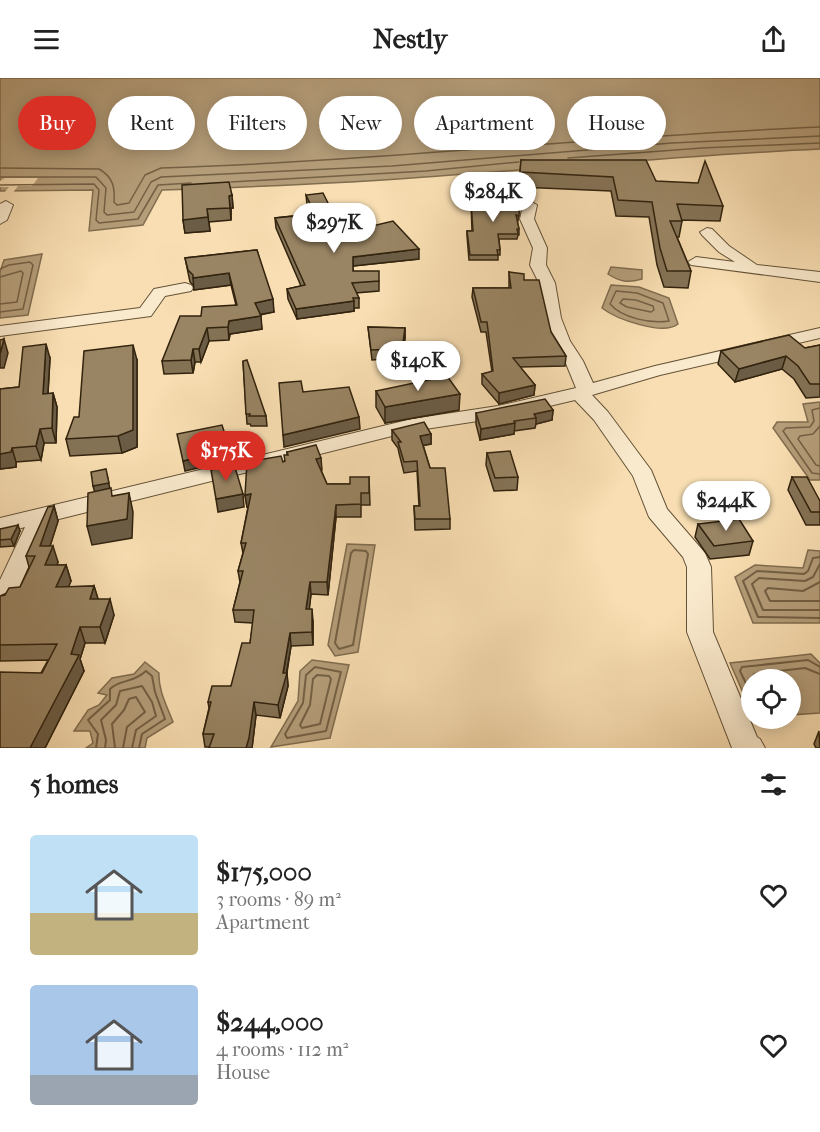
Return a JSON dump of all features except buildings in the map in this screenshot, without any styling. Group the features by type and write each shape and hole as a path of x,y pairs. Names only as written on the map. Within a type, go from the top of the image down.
{"street":[{"path":"0,219 6,205"},
{"path":"530,205 526,219 540,248 538,265 547,283 553,318 561,340 574,361 583,393 643,475 657,512 693,553 699,567 700,632 746,746 750,748"},
{"path":"707,232 743,263 761,269"},
{"path":"696,262 820,277"},
{"path":"0,331 144,312 160,292 185,288"},
{"path":"0,526 412,425 498,412 583,393 655,371 820,333"},
{"path":"0,603 27,552 41,517"}],"water":[{"path":"0,78 820,78 820,149 360,182 162,190 143,225 89,231 93,190 0,191"},
{"path":"42,254 28,315 0,318 0,272 4,260"},
{"path":"611,267 642,270 642,279 624,281 616,279 608,274"},
{"path":"611,285 639,287 669,298 678,324 662,328 640,325 602,308"},
{"path":"820,402 820,480 810,480 773,428 777,422 808,422 803,404"},
{"path":"347,544 375,545 358,652 335,656 328,645"},
{"path":"808,550 820,551 820,623 753,623 735,577 755,565 803,568"},
{"path":"811,654 820,663 820,713 801,714 801,669 741,669 741,688 730,663"},
{"path":"312,660 349,665 330,738 271,747 298,701 300,671"},
{"path":"145,662 159,673 161,692 173,722 147,738 145,748 86,748 93,743 90,731 74,731 88,710 99,705 107,695 98,693 112,678 134,674"}],"pier":[{"path":"5,178 38,178 32,186 18,186 12,194 3,194 9,187 0,187 0,181"}]}
